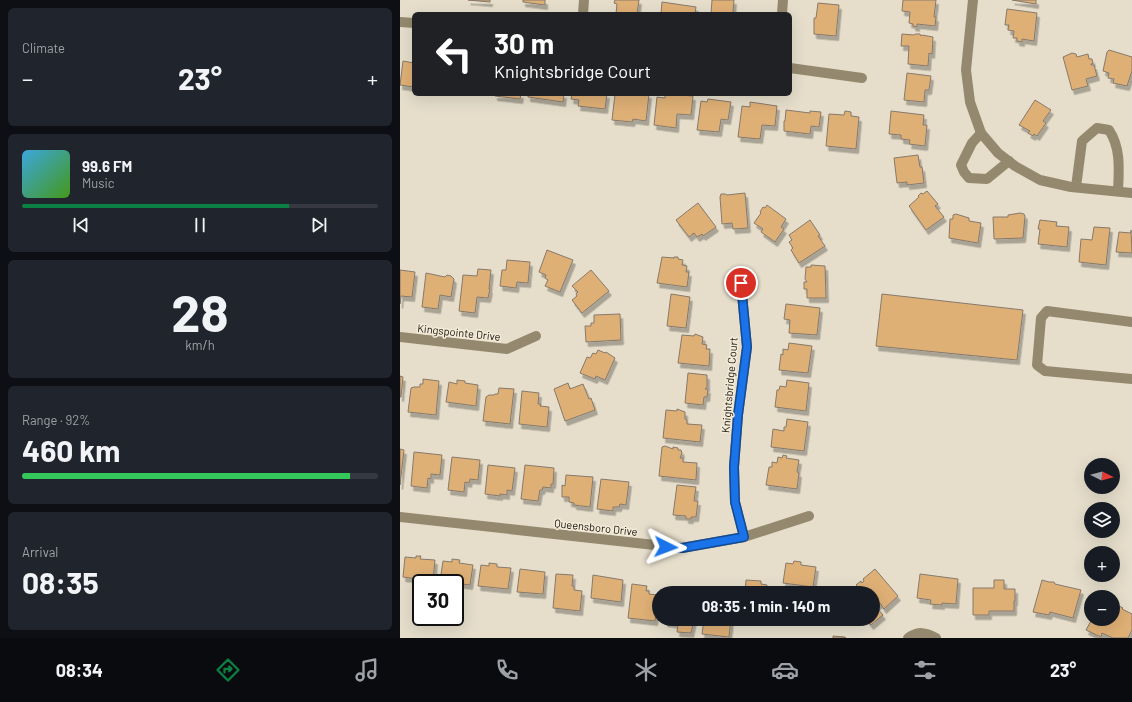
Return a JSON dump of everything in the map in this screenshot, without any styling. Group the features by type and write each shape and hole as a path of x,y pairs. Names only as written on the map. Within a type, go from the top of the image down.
{"street":[{"path":"582,12 584,0"},
{"path":"782,12 784,0"},
{"path":"973,0 966,70 970,102 981,133 998,153 1040,180 1071,187 1132,193"},
{"path":"400,22 412,24"},
{"path":"792,68 862,78"},
{"path":"1076,187 1082,141 1096,128 1109,130 1115,138 1118,154 1118,191"},
{"path":"981,133 972,143 961,165 969,178 987,179 1009,161"},
{"name":"Knightsbridge Court","path":"741,283 747,347 738,415 734,467 735,502 744,537"},
{"path":"1132,322 1047,311 1041,318 1037,365 1045,371 1132,379"},
{"name":"Kingspointe Drive","path":"400,337 507,349 536,336"},
{"name":"Queensboro Drive","path":"400,517 682,548 744,537 809,516"},
{"path":"908,638 915,634 923,633 936,638"}],"building":[{"path":"468,0 490,0 490,2"},
{"path":"523,0 545,0 545,5 523,2"},
{"path":"615,0 639,0 637,12 616,12 617,4 614,3"},
{"path":"712,0 734,0 733,12 711,12"},
{"path":"903,0 936,0 934,17 936,17 935,26 917,24 917,27 909,23 910,12 902,11"},
{"path":"1012,0 1036,0 1036,4"},
{"path":"662,2 696,7 695,12 661,12"},
{"path":"818,3 839,5 836,36 814,34 814,18 816,18"},
{"path":"1007,9 1037,13 1034,41 1022,39 1022,42 1017,41 1017,38 1013,38 1014,31 1008,30 1009,25 1005,25"},
{"path":"902,34 920,34 921,36 933,37 932,54 929,53 928,66 908,64 909,46 901,46"},
{"path":"1109,50 1132,57 1132,71 1127,86 1113,83 1114,79 1108,78 1109,73 1103,71 1107,52"},
{"path":"1072,53 1076,54 1077,57 1088,54 1089,59 1092,59 1093,63 1091,65 1094,65 1097,76 1086,79 1088,86 1072,90 1063,57"},
{"path":"403,61 412,63 412,87 400,85"},
{"path":"907,73 931,76 929,90 925,90 924,102 904,100"},
{"path":"495,96 521,96 520,99"},
{"path":"528,96 564,96 563,102"},
{"path":"572,96 607,96 605,109 578,106 579,100 571,99"},
{"path":"615,96 649,96 646,121 633,119 632,122 612,120"},
{"path":"665,96 693,96 691,115 677,114 676,128 654,125 657,97 665,98"},
{"path":"708,99 731,102 728,120 721,119 719,132 697,130 701,101 707,102"},
{"path":"1035,100 1051,110 1043,121 1046,123 1037,136 1034,134 1033,136 1028,133 1030,131 1019,125"},
{"path":"750,102 777,106 775,126 762,125 760,139 738,137 742,106 750,107"},
{"path":"786,110 810,113 810,111 821,112 819,127 811,126 810,134 784,131"},
{"path":"845,111 851,112 851,116 859,117 856,149 826,146 829,114 844,115"},
{"path":"891,111 924,115 923,125 927,125 925,146 909,144 910,140 901,139 901,135 889,134"},
{"path":"918,155 920,167 922,167 924,183 907,185 907,182 897,183 894,158"},
{"path":"927,191 938,204 935,206 944,217 926,230 909,206 919,197 918,196 921,193 923,194"},
{"path":"745,193 748,228 733,229 732,223 722,224 721,194 727,195"},
{"path":"698,203 716,227 703,236 702,234 697,237 694,233 689,237 676,220"},
{"path":"767,205 786,219 781,227 784,229 775,242 761,232 763,229 754,223 763,207 765,208"},
{"path":"1020,213 1024,214 1025,216 1023,238 994,239 993,217 1008,217 1008,215"},
{"path":"956,214 969,218 969,221 981,223 978,243 949,238 950,219 953,219 953,215"},
{"path":"810,220 825,246 799,263 791,250 793,248 789,242 792,240 789,235"},
{"path":"1040,220 1057,222 1056,226 1069,227 1067,247 1038,244 1040,229 1038,229"},
{"path":"1094,227 1110,228 1106,265 1079,262 1081,239 1092,240"},
{"path":"1131,230 1132,253 1116,252 1119,232 1131,233"},
{"path":"547,250 573,260 560,292 545,286 548,280 545,278 546,275 539,272"},
{"path":"662,257 678,257 678,259 683,260 682,265 687,266 686,272 689,272 687,287 657,283"},
{"path":"507,260 530,262 528,283 517,282 516,288 500,286 502,270 506,270"},
{"path":"811,265 825,266 826,298 807,298 807,289 804,289 804,282 807,282 805,279 806,267 811,267"},
{"path":"478,269 491,270 488,298 477,297 475,313 459,311 463,275 477,276"},
{"path":"400,270 415,272 412,297 401,296 400,304"},
{"path":"591,270 609,291 582,313 572,300 577,296 576,294 578,292 572,286"},
{"path":"426,273 445,277 447,275 454,279 451,297 440,295 438,309 422,307"},
{"path":"671,294 690,297 686,328 667,326"},
{"path":"882,294 1023,310 1017,360 876,346"},
{"path":"786,304 820,308 817,335 789,333 790,320 784,319"},
{"path":"620,314 621,340 586,342 585,326 591,326 591,323 594,323 594,315"},
{"path":"695,334 703,337 702,344 707,345 706,349 710,349 709,366 678,363 682,335 694,336"},
{"path":"789,343 812,346 808,373 779,370 781,354 783,355 783,349 788,350"},
{"path":"598,350 605,353 606,352 615,358 605,380 596,376 595,379 580,373 587,357 590,358 593,353 596,354"},
{"path":"688,373 707,375 707,387 705,389 708,389 707,397 704,397 703,405 685,403"},
{"path":"400,376 403,377 401,397 400,397"},
{"path":"423,379 439,381 436,415 408,412 411,388 420,387 420,384 423,384"},
{"path":"457,380 478,385 476,406 446,402 449,382 457,384"},
{"path":"787,380 809,383 806,411 775,407 777,390 779,390 780,386 786,387"},
{"path":"568,383 570,389 583,384 589,399 591,398 595,410 565,421 554,389"},
{"path":"499,388 514,389 510,424 483,421 486,397 489,395 498,394"},
{"path":"522,391 539,393 538,404 541,404 540,406 549,407 547,427 519,424"},
{"path":"677,409 685,412 687,424 702,425 700,442 663,438 666,410 677,411"},
{"path":"787,419 808,422 804,451 771,447 773,429 784,431"},
{"path":"665,446 673,449 673,447 678,448 678,450 681,450 682,453 680,458 683,458 683,462 697,463 696,480 659,476 662,447"},
{"path":"400,449 404,450 400,485"},
{"path":"414,452 442,455 440,475 431,474 431,479 428,478 427,488 411,486"},
{"path":"783,455 787,456 786,458 799,460 797,489 766,485 769,467 772,467 772,462 777,463 778,457 782,458"},
{"path":"452,457 480,460 478,480 470,479 469,483 465,482 464,492 448,490"},
{"path":"488,465 515,468 512,491 507,490 507,495 500,494 500,496 485,494"},
{"path":"525,465 554,468 553,484 551,484 551,488 543,487 542,490 540,490 538,501 521,499"},
{"path":"566,475 593,477 590,507 574,505 574,503 569,502 569,497 562,497 562,485 565,486"},
{"path":"601,479 629,482 626,505 620,504 619,507 613,507 613,511 597,509"},
{"path":"677,485 696,487 694,501 698,501 696,517 686,519 686,516 673,515"},
{"path":"416,556 421,556 420,559 435,560 434,574 412,574 412,578 403,577 405,557 416,558"},
{"path":"452,559 460,560 459,563 473,565 470,585 464,584 464,574 441,574 443,561 452,562"},
{"path":"794,561 801,562 801,565 816,567 813,586 783,583 786,563 793,564"},
{"path":"489,563 497,564 497,567 511,568 508,589 478,586 481,565 489,566"},
{"path":"520,569 545,572 543,594 517,592"},
{"path":"875,569 898,596 884,609 880,603 880,586 856,585 861,581 862,583 864,581 863,579"},
{"path":"556,574 573,575 572,586 574,586 574,590 582,591 580,611 553,608"},
{"path":"920,574 958,579 956,604 930,604 931,600 917,598"},
{"path":"593,575 623,580 621,602 591,598"},
{"path":"746,580 761,581 761,584 767,585 767,586 746,586"},
{"path":"994,580 1004,580 1004,589 1015,589 1014,611 989,611 989,615 973,615 973,588 994,588"},
{"path":"1042,580 1081,590 1073,618 1050,612 1049,615 1033,612"},
{"path":"632,584 647,586 646,591 649,591 649,594 652,594 652,621 628,618"},
{"path":"1120,606 1132,614 1132,630 1128,638 1113,638 1102,633 1101,637 1086,630 1088,626 1120,626"},
{"path":"678,626 692,626 691,633 677,632"},
{"path":"703,626 730,626 729,637 702,634"},
{"path":"833,636 845,637 846,638 833,638"}],"route":[{"path":"666,547 682,548 744,537 735,502 734,467 738,415 747,347 741,283"}]}
